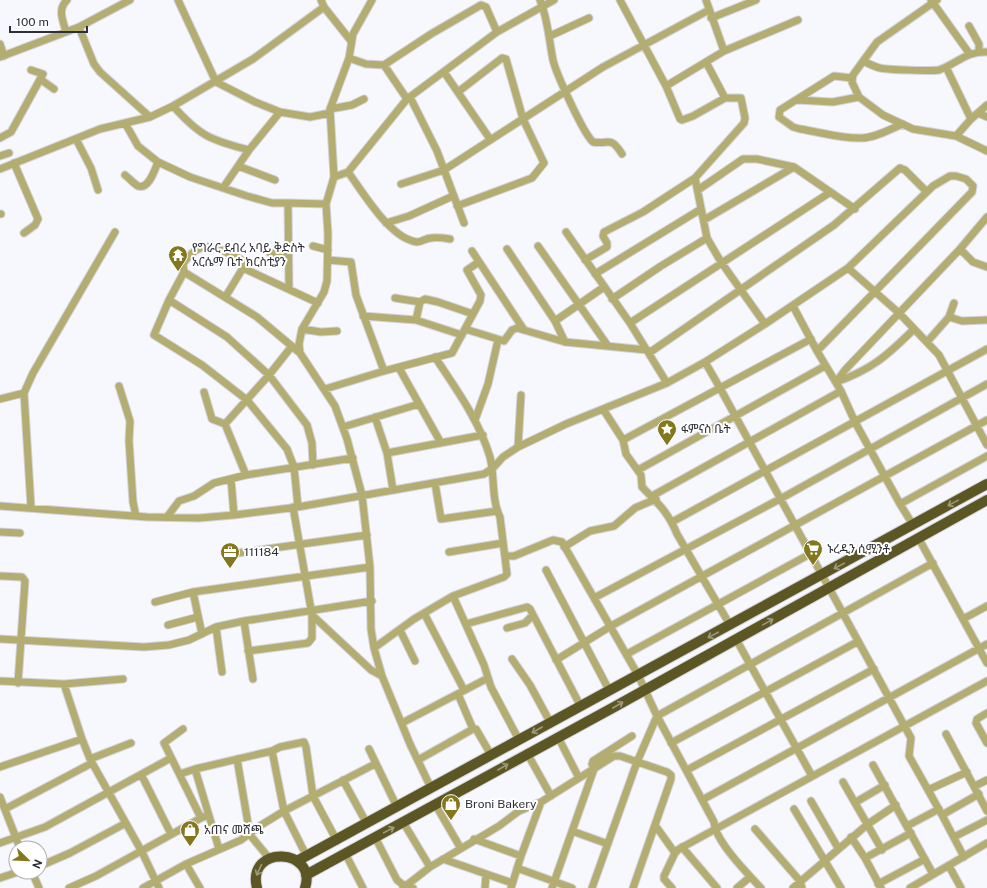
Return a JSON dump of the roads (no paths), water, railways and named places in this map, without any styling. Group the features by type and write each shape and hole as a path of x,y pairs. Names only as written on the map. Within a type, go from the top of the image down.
{"highway":[{"path":"297,861 337,841 550,722 987,484"},
{"path":"306,875 919,539 987,500"},
{"path":"255,887 258,870 269,858 284,855 297,861 306,875 305,888"}],"street":[{"path":"66,0 60,11 66,32"},
{"path":"0,44 2,56 79,27 130,0"},
{"path":"178,0 216,82 255,102 280,112 310,117 346,107 364,99"},
{"path":"321,0 324,7 351,41"},
{"path":"300,353 299,344 302,330 318,303 327,281 328,250 326,204 334,177 330,111 349,58 351,41 356,28 372,0"},
{"path":"334,177 348,172 409,98 497,32 541,3 554,0"},
{"path":"585,260 606,247 607,243 603,236 604,232 642,212 695,178 745,120 741,98 725,98 699,113 682,120 680,119 666,86 620,0"},
{"path":"706,0 711,18 724,51"},
{"path":"711,18 756,0"},
{"path":"852,78 877,42 933,1 969,53"},
{"path":"541,3 550,36 553,62 590,140 595,143 612,141 622,154"},
{"path":"349,58 366,64 384,65 431,34 481,5 486,7 497,32"},
{"path":"0,169 100,129 150,117 173,106 254,59 324,7"},
{"path":"401,184 444,170 603,67 644,43 709,10"},
{"path":"550,36 589,18"},
{"path":"666,86 724,51 798,20"},
{"path":"863,62 883,69 904,68 928,71 937,70 969,53 984,50 969,26"},
{"path":"79,27 94,64 100,72 150,117"},
{"path":"457,206 532,178 539,172 544,160 523,119 507,61 504,58 458,92"},
{"path":"706,62 725,98"},
{"path":"384,65 409,98 422,119 444,170 464,223"},
{"path":"946,66 971,119"},
{"path":"0,138 11,132 43,73 31,70"},
{"path":"444,72 490,139"},
{"path":"852,78 834,76 780,110 779,117 800,129 863,138 903,124"},
{"path":"852,78 859,97 883,115 913,129 956,136 987,151"},
{"path":"40,79 54,89"},
{"path":"796,100 833,102 859,97"},
{"path":"956,136 971,119 987,105"},
{"path":"173,106 190,125 205,136 223,144 249,150"},
{"path":"223,188 249,150 280,112"},
{"path":"978,113 987,117"},
{"path":"125,123 138,146 158,162 190,177 272,203 326,204"},
{"path":"76,139 91,168 98,190"},
{"path":"0,156 9,153"},
{"path":"698,190 743,159 757,159 794,167 855,209"},
{"path":"125,175 138,186 143,186 149,182 158,162"},
{"path":"14,163 37,216 35,225 24,233"},
{"path":"238,166 275,180"},
{"path":"704,220 794,167"},
{"path":"363,316 416,320 506,341 512,330 517,328 565,342 648,352 741,290 834,225 855,209 900,168 905,170 926,191"},
{"path":"348,172 386,223 399,234 415,242 421,242 432,237 450,239"},
{"path":"0,506 31,507 136,516 199,518 296,507 484,474 493,468 503,457 518,447 566,424 667,383 705,362 793,306 848,268 926,191 950,176 966,179 973,186 972,192 817,351"},
{"path":"695,178 707,238 721,262 764,324"},
{"path":"630,323 829,192"},
{"path":"386,223 409,216 453,196"},
{"path":"288,203 289,288"},
{"path":"595,274 701,209"},
{"path":"836,382 845,370 960,249 987,217"},
{"path":"31,507 24,393 33,373 116,232"},
{"path":"566,232 630,323 667,383"},
{"path":"612,299 661,266 707,238"},
{"path":"226,296 245,263 243,260 214,248 203,246 190,252 183,264 184,272 169,300 155,336 202,365 247,400 287,449 294,467 299,543 312,612 312,638 308,643 248,651"},
{"path":"313,246 328,250"},
{"path":"538,246 608,346"},
{"path":"507,249 555,321 565,342"},
{"path":"960,249 973,262 987,266"},
{"path":"472,251 524,330"},
{"path":"270,253 288,253"},
{"path":"328,260 351,262 356,295 384,371"},
{"path":"325,389 384,371 452,353 480,301 481,295 467,270 480,262"},
{"path":"242,268 289,288 318,303"},
{"path":"848,268 899,313 939,355 987,445"},
{"path":"184,272 226,296 257,317 292,346 300,353 325,389 343,427 353,458 362,495 370,567 372,601 371,629 374,648 382,676 431,788"},
{"path":"555,321 604,287"},
{"path":"395,298 420,302 425,299 473,314"},
{"path":"169,300 227,337 269,375 307,425 312,443 313,465"},
{"path":"416,320 420,302"},
{"path":"927,342 949,317 954,303"},
{"path":"793,306 817,351 841,391 855,422 913,525"},
{"path":"949,317 962,321 987,320"},
{"path":"836,382 852,376 889,354 914,329"},
{"path":"302,330 321,332 337,331"},
{"path":"623,440 811,339"},
{"path":"475,420 488,384 498,340"},
{"path":"225,424 269,375 292,346"},
{"path":"672,522 987,349"},
{"path":"374,648 424,613 453,596 504,577 507,574 500,517 497,511 492,476 493,468 483,435 435,357"},
{"path":"705,362 911,738 909,756 941,812 964,857"},
{"path":"638,470 826,366"},
{"path":"400,368 441,443"},
{"path":"594,598 685,548 780,499 987,384"},
{"path":"119,386 130,421 129,442 133,502 136,516"},
{"path":"564,547 590,531 614,526 635,508 749,441 841,391"},
{"path":"204,392 212,419 225,424 246,475"},
{"path":"0,399 24,393"},
{"path":"518,447 522,395"},
{"path":"343,427 419,404"},
{"path":"603,409 623,440 626,454 638,470 642,487 654,497 672,522 685,548 730,625"},
{"path":"375,418 387,453 393,490"},
{"path":"556,660 611,626 987,420"},
{"path":"387,453 483,435"},
{"path":"900,504 987,456"},
{"path":"167,517 175,503 179,500 189,498 214,483 246,475 353,458"},
{"path":"231,479 234,515"},
{"path":"435,483 441,519 497,511"},
{"path":"0,532 20,533"},
{"path":"238,553 299,543 367,535"},
{"path":"919,539 987,663"},
{"path":"505,556 514,556 553,540 562,542 627,654 657,716 714,822 714,830 750,877 761,888"},
{"path":"449,552 503,543"},
{"path":"627,654 810,554"},
{"path":"592,888 638,762 657,716 933,564"},
{"path":"155,602 193,592 370,567"},
{"path":"546,570 610,690"},
{"path":"0,576 25,578 19,641 18,683"},
{"path":"193,592 202,634"},
{"path":"453,596 484,665 488,678 519,740"},
{"path":"0,639 144,647 169,646 190,640 216,627 244,621 312,612 372,601"},
{"path":"963,619 987,606"},
{"path":"466,624 526,607 530,609 581,706"},
{"path":"312,612 371,670 382,676"},
{"path":"424,613 461,692 473,729 476,729 491,755"},
{"path":"507,628 525,623 533,615"},
{"path":"168,625 198,617"},
{"path":"244,621 253,679"},
{"path":"216,627 222,672"},
{"path":"400,630 415,661"},
{"path":"736,639 782,719 812,776"},
{"path":"671,743 858,642"},
{"path":"702,800 987,644"},
{"path":"512,659 530,685 550,722"},
{"path":"687,770 874,669"},
{"path":"402,723 488,678"},
{"path":"0,681 64,684 123,679"},
{"path":"672,888 664,879 664,876 675,853 682,847 987,681"},
{"path":"64,684 91,762 142,852 159,888"},
{"path":"987,713 977,719 976,723 987,743"},
{"path":"183,729 164,742 201,818"},
{"path":"418,760 473,729"},
{"path":"946,734 987,811"},
{"path":"553,885 594,769 592,764 593,761 632,736"},
{"path":"558,737 579,778"},
{"path":"0,767 82,739"},
{"path":"180,774 304,742 306,744 313,796 337,841"},
{"path":"5,809 91,762 131,743"},
{"path":"368,748 397,807"},
{"path":"272,751 284,811 307,857"},
{"path":"527,753 551,796"},
{"path":"375,837 397,880 408,887 430,867 474,839 499,826 519,811 541,802 614,756 667,772 671,779 633,888"},
{"path":"0,843 45,827 142,776 171,758"},
{"path":"237,759 250,835 269,858"},
{"path":"143,888 186,864 241,840 250,835 258,827 284,811 375,764"},
{"path":"873,764 933,874"},
{"path":"195,769 219,849"},
{"path":"928,790 967,772"},
{"path":"142,776 171,834"},
{"path":"343,780 367,824"},
{"path":"975,786 987,780"},
{"path":"843,782 856,802 882,850"},
{"path":"856,802 885,785"},
{"path":"907,826 979,794"},
{"path":"1,800 17,840"},
{"path":"811,800 838,848"},
{"path":"443,859 486,874 511,886 541,802"},
{"path":"435,804 460,848"},
{"path":"793,888 801,884 838,848 868,824 896,805"},
{"path":"794,809 841,888"},
{"path":"69,888 142,852 171,834 208,815"},
{"path":"954,838 987,820"},
{"path":"403,822 430,867"},
{"path":"48,863 70,853 126,823"},
{"path":"655,825 675,853"},
{"path":"755,829 801,884"},
{"path":"572,831 608,844"},
{"path":"865,858 911,833"},
{"path":"851,838 865,858 879,886 925,859"},
{"path":"474,839 521,856"},
{"path":"910,888 987,844"},
{"path":"682,847 717,888"},
{"path":"345,853 363,888"},
{"path":"186,864 200,888"},
{"path":"949,866 961,888"},
{"path":"517,868 553,885 572,888"},
{"path":"485,888 486,874"},
{"path":"737,888 750,877"}],"place":[{"name":"የግራር ደብረ አባይ ቅድስት አርሴማ ቤተ ክርስቲያን","path":"178,272"},
{"name":"ፋምናስ ቤት","path":"667,446"},
{"name":"ኑረዲን ሲሚንቶ","path":"813,566"},
{"name":"111184","path":"230,569"},
{"name":"Broni Bakery","path":"451,821"},
{"name":"አጠና መሸጫ","path":"190,847"}]}
